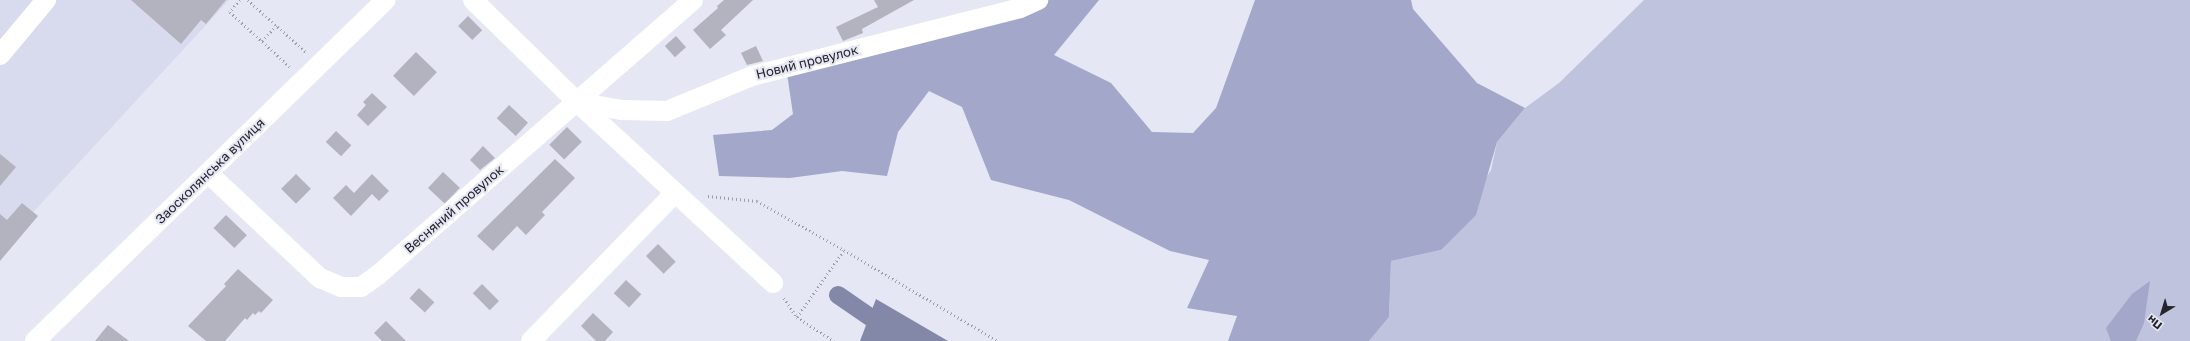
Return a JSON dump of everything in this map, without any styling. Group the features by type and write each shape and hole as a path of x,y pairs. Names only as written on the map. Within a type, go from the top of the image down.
{"street":[{"path":"0,55 46,0"},
{"name":"Заосколянська вулиця","path":"35,341 386,0"},
{"path":"473,0 577,102 773,283"},
{"name":"Весняний провулок","path":"208,173 320,278 341,286 361,287 378,275 693,0"},
{"name":"Новий провулок","path":"577,102 622,110 667,110 752,76 1020,8 1038,0"},
{"path":"531,341 675,193"}],"path":[{"path":"240,0 230,12 304,80"},
{"path":"248,0 320,65"},
{"path":"262,41 276,26"},
{"path":"704,196 757,201 844,250 998,341"},
{"path":"797,317 844,250"},
{"path":"773,283 797,317 834,341"}],"shaded area":[{"path":"0,0 229,0 0,248"},
{"path":"1032,0 1099,0 1054,55 1111,83 1152,132 1193,133 1216,108 1255,0 1411,0 1413,9 1477,83 1525,108 1497,142 1476,215 1441,250 1391,261 1389,317 1369,341 1228,341 1237,316 1187,308 1209,260 1170,251 1069,200 991,180 962,107 929,91 898,132 887,176 842,171 790,178 719,176 713,135 772,130 793,114 786,67"},
{"path":"1644,0 2190,0 2190,341 1369,341 1389,317 1391,261 1441,250 1491,170 1497,142 1525,108 1559,83"},
{"path":"2150,281 2144,323 2136,341 2111,341 2106,328 2132,294"},
{"path":"876,299 948,341 860,341"}],"building":[{"path":"131,0 226,0 206,24 201,20 181,44"},
{"path":"724,0 753,0 721,30 726,35 710,49 693,30 718,8 717,6"},
{"path":"874,0 914,0 862,29 863,33 843,41 836,27 878,7"},
{"path":"468,16 482,30 472,40 458,26"},
{"path":"676,36 686,47 675,57 665,46"},
{"path":"756,46 763,61 747,65 741,53"},
{"path":"416,52 437,72 414,96 393,76"},
{"path":"372,93 387,107 368,126 357,115 366,105 363,102"},
{"path":"509,105 528,123 516,136 497,118"},
{"path":"567,127 582,142 564,160 549,145"},
{"path":"336,131 351,145 341,156 326,142"},
{"path":"483,146 495,158 480,170 470,160"},
{"path":"0,154 16,167 0,186"},
{"path":"555,159 575,178 542,212 545,215 526,235 517,226 493,251 477,236"},
{"path":"443,172 460,188 445,204 428,188"},
{"path":"296,174 311,189 296,204 281,189"},
{"path":"372,174 389,191 379,201 372,194 351,216 333,198 346,185 354,193"},
{"path":"22,203 38,216 0,261 0,214 7,220"},
{"path":"226,215 247,235 234,248 213,228"},
{"path":"658,244 676,262 664,274 646,256"},
{"path":"238,269 273,300 261,313 259,311 255,315 253,313 247,320 245,318 225,341 206,341 188,326 226,286 224,284"},
{"path":"626,280 641,294 629,307 614,293"},
{"path":"482,284 499,301 490,310 473,293"},
{"path":"419,288 434,302 425,313 409,298"},
{"path":"593,313 613,332 605,341 596,341 581,326"},
{"path":"386,321 406,341 382,341 374,333"},
{"path":"108,325 129,341 95,341"}],"waterway":[{"path":"838,295 905,341"}]}
